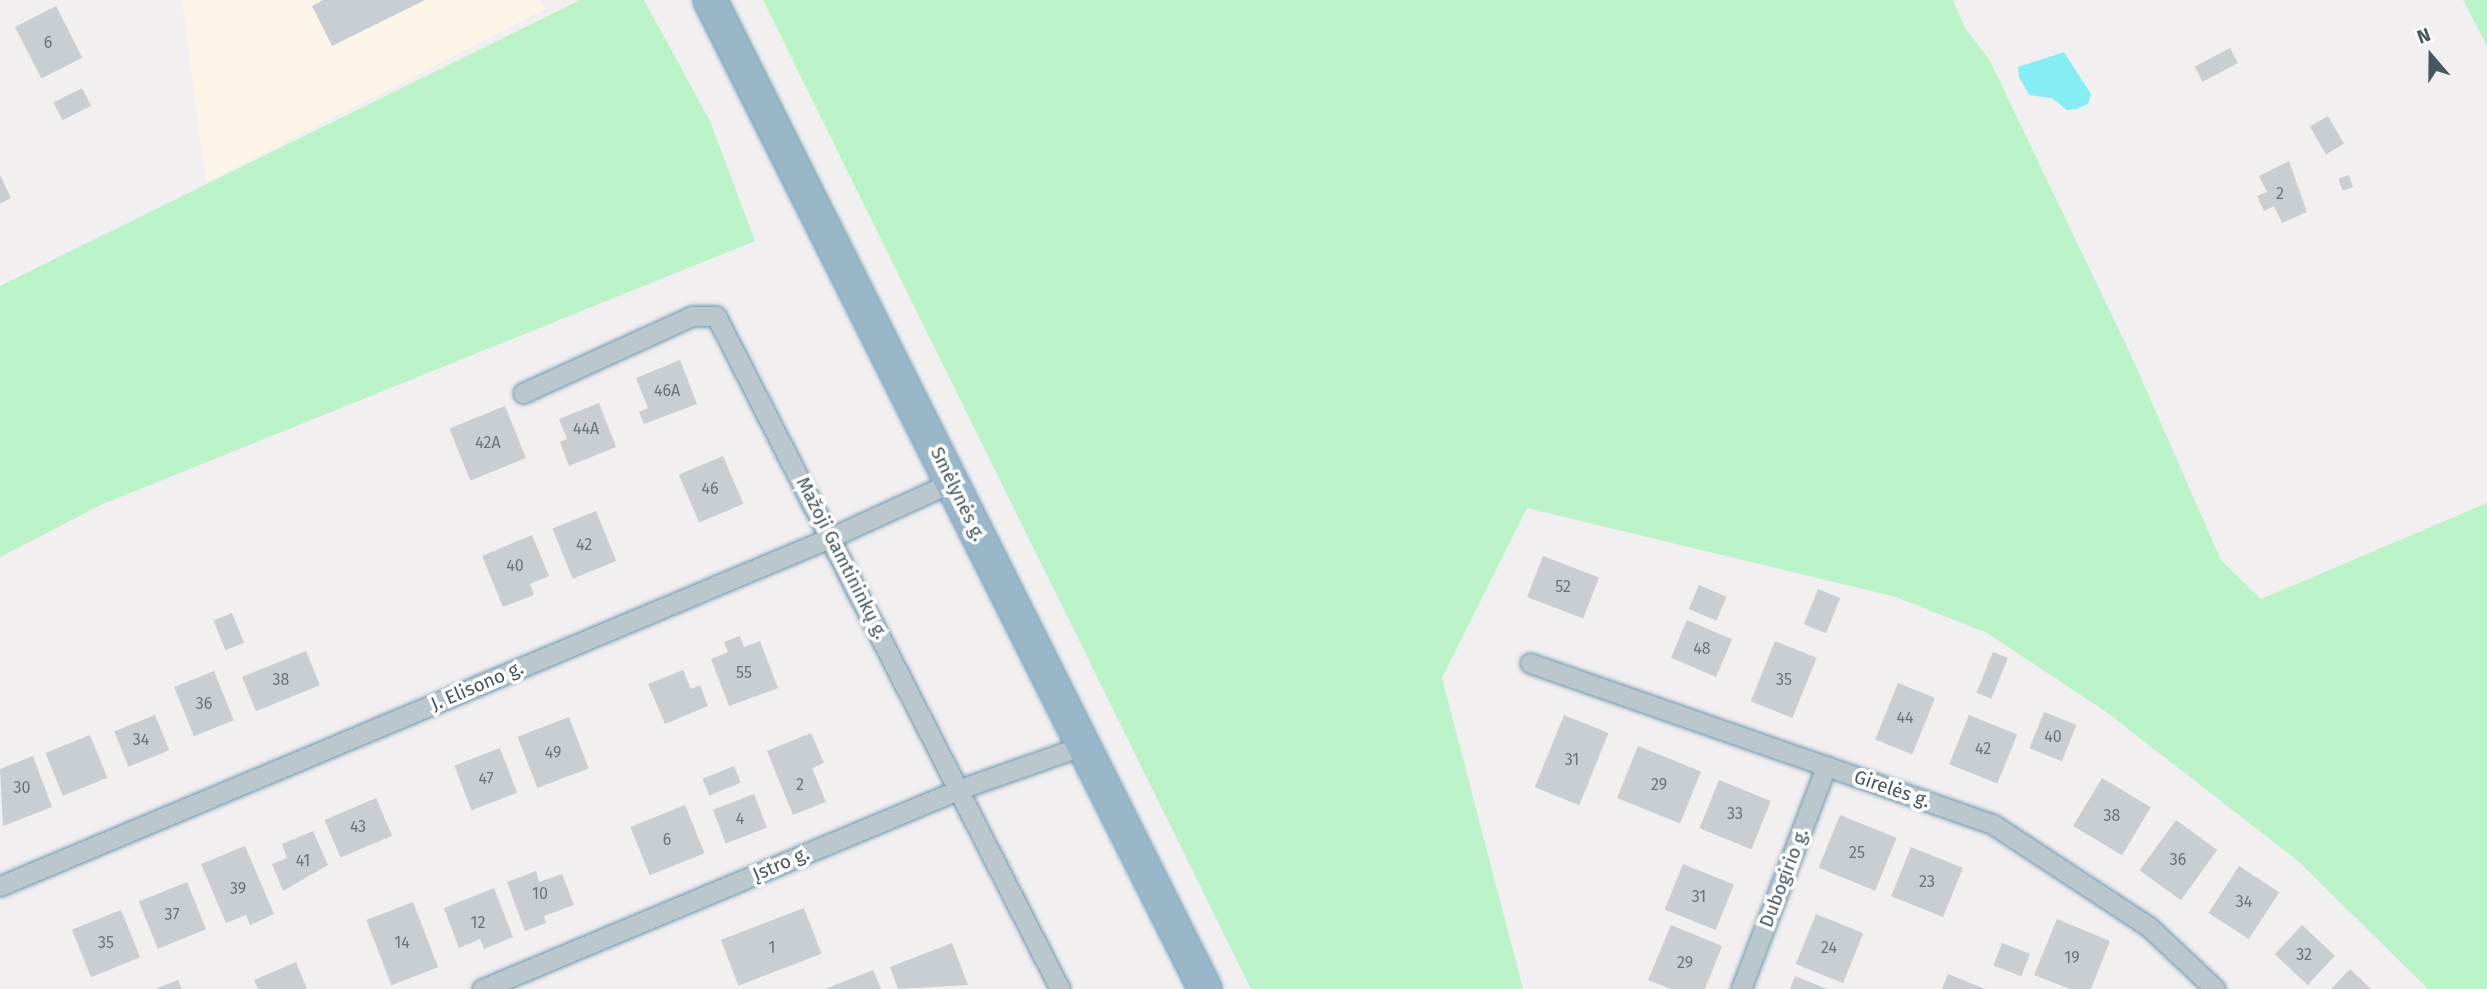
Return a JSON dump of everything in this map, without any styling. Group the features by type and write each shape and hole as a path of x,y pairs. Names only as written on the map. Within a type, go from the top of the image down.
{"highway":[{"name":"Smėlynės g.","path":"710,0 1205,989"}],"street":[{"name":"Mažoji Gamtininkų g.","path":"523,393 692,316 716,316 832,537 1060,989"},
{"name":"J. Elisono g.","path":"0,886 832,537 952,482"},
{"name":"Girelės g.","path":"1530,663 1994,825 2148,926 2210,987"},
{"name":"Įstro g.","path":"482,989 960,789 1082,746"},
{"name":"Dubogirio g.","path":"1741,989 1826,766"}],"shaded area":[{"path":"182,0 540,0 545,9 206,183"}],"green space":[{"path":"580,0 644,0 710,121 755,241 103,504 0,557 0,286"},
{"path":"763,0 1953,0 1965,28 1989,59 2130,353 2221,560 2261,599 2487,503 2487,989 2428,989 2298,861 2105,711 1987,633 1896,597 1527,508 1442,678 1523,989 1251,989"},
{"path":"2463,0 2487,0 2487,46"}],"water":[{"path":"2064,52 2091,94 2088,104 2077,109 2067,110 2052,98 2029,95 2019,77 2018,67"}],"building":[{"path":"323,0 425,0 332,46 312,6"},
{"path":"56,6 82,58 41,79 15,27"},
{"path":"2230,48 2238,63 2203,82 2195,67"},
{"path":"82,88 91,106 63,120 53,103"},
{"path":"2328,116 2344,144 2326,154 2310,127"},
{"path":"2289,161 2307,212 2282,223 2274,206 2264,211 2257,196 2267,192 2259,176"},
{"path":"0,175 11,198 0,204"},
{"path":"2349,175 2353,187 2343,191 2339,178"},
{"path":"680,360 697,404 644,424 639,412 648,408 636,378"},
{"path":"599,403 616,447 569,466 560,442 567,439 559,419"},
{"path":"505,406 526,458 470,480 449,428"},
{"path":"723,456 743,504 699,523 679,475"},
{"path":"596,511 616,561 573,579 552,529"},
{"path":"532,535 549,576 530,584 534,595 503,607 482,556"},
{"path":"1543,556 1599,578 1583,619 1527,597"},
{"path":"1699,585 1727,597 1716,621 1689,609"},
{"path":"1818,589 1840,598 1826,633 1804,624"},
{"path":"232,613 244,643 225,650 213,620"},
{"path":"1687,620 1732,639 1716,677 1671,658"},
{"path":"740,636 744,647 760,641 778,688 729,706 711,659 728,652 724,642"},
{"path":"1775,641 1817,658 1792,718 1751,701"},
{"path":"306,651 320,685 256,711 242,677"},
{"path":"1993,652 2008,658 1991,699 1977,693"},
{"path":"683,670 691,689 700,685 708,706 665,724 648,684"},
{"path":"214,671 234,720 194,736 174,687"},
{"path":"1898,683 1935,698 1912,755 1875,740"},
{"path":"2044,712 2076,725 2062,761 2029,748"},
{"path":"155,715 169,750 128,767 114,731"},
{"path":"1564,715 1609,733 1579,805 1535,787"},
{"path":"1969,715 2017,734 1997,784 1949,764"},
{"path":"569,717 589,768 537,788 518,737"},
{"path":"811,733 824,763 812,768 826,802 793,815 767,751"},
{"path":"90,735 107,778 63,796 45,753"},
{"path":"1638,746 1701,771 1680,823 1617,798"},
{"path":"500,748 517,793 471,810 454,766"},
{"path":"33,756 52,807 3,826 0,769"},
{"path":"734,766 741,783 709,795 702,779"},
{"path":"2102,778 2151,807 2122,855 2073,826"},
{"path":"1719,780 1771,801 1751,849 1700,828"},
{"path":"754,794 767,828 726,843 713,810"},
{"path":"376,798 392,836 340,858 324,820"},
{"path":"685,805 704,853 650,875 630,827"},
{"path":"1840,815 1897,838 1875,891 1819,868"},
{"path":"2176,820 2217,850 2181,900 2140,870"},
{"path":"313,831 328,865 283,891 272,864 287,858 282,844"},
{"path":"245,846 274,914 250,925 246,915 226,923 201,864"},
{"path":"1911,847 1963,868 1943,917 1891,896"},
{"path":"1683,864 1734,885 1716,930 1665,909"},
{"path":"2239,866 2279,892 2249,939 2209,913"},
{"path":"536,871 539,882 562,874 574,905 544,916 546,923 525,931 507,882"},
{"path":"187,882 206,929 158,949 139,901"},
{"path":"494,888 513,937 484,949 480,939 459,948 444,908"},
{"path":"413,902 438,967 391,985 366,920"},
{"path":"804,908 822,954 738,986 721,940"},
{"path":"121,910 140,957 91,977 72,930"},
{"path":"1816,914 1863,933 1843,983 1796,964"},
{"path":"2057,919 2110,941 2091,989 2070,989 2034,975"},
{"path":"1671,925 1722,946 1705,989 1671,989 1648,980"},
{"path":"2302,925 2335,956 2308,985 2275,954"},
{"path":"952,943 968,985 898,989 890,967"},
{"path":"2002,943 2030,954 2021,976 1993,965"},
{"path":"296,962 307,989 258,989 254,980"},
{"path":"2350,969 2371,989 2331,989"},
{"path":"873,970 881,989 825,989"},
{"path":"1948,974 1985,989 1942,989"},
{"path":"1795,976 1827,989 1790,989"},
{"path":"178,980 182,989 155,989"}]}
